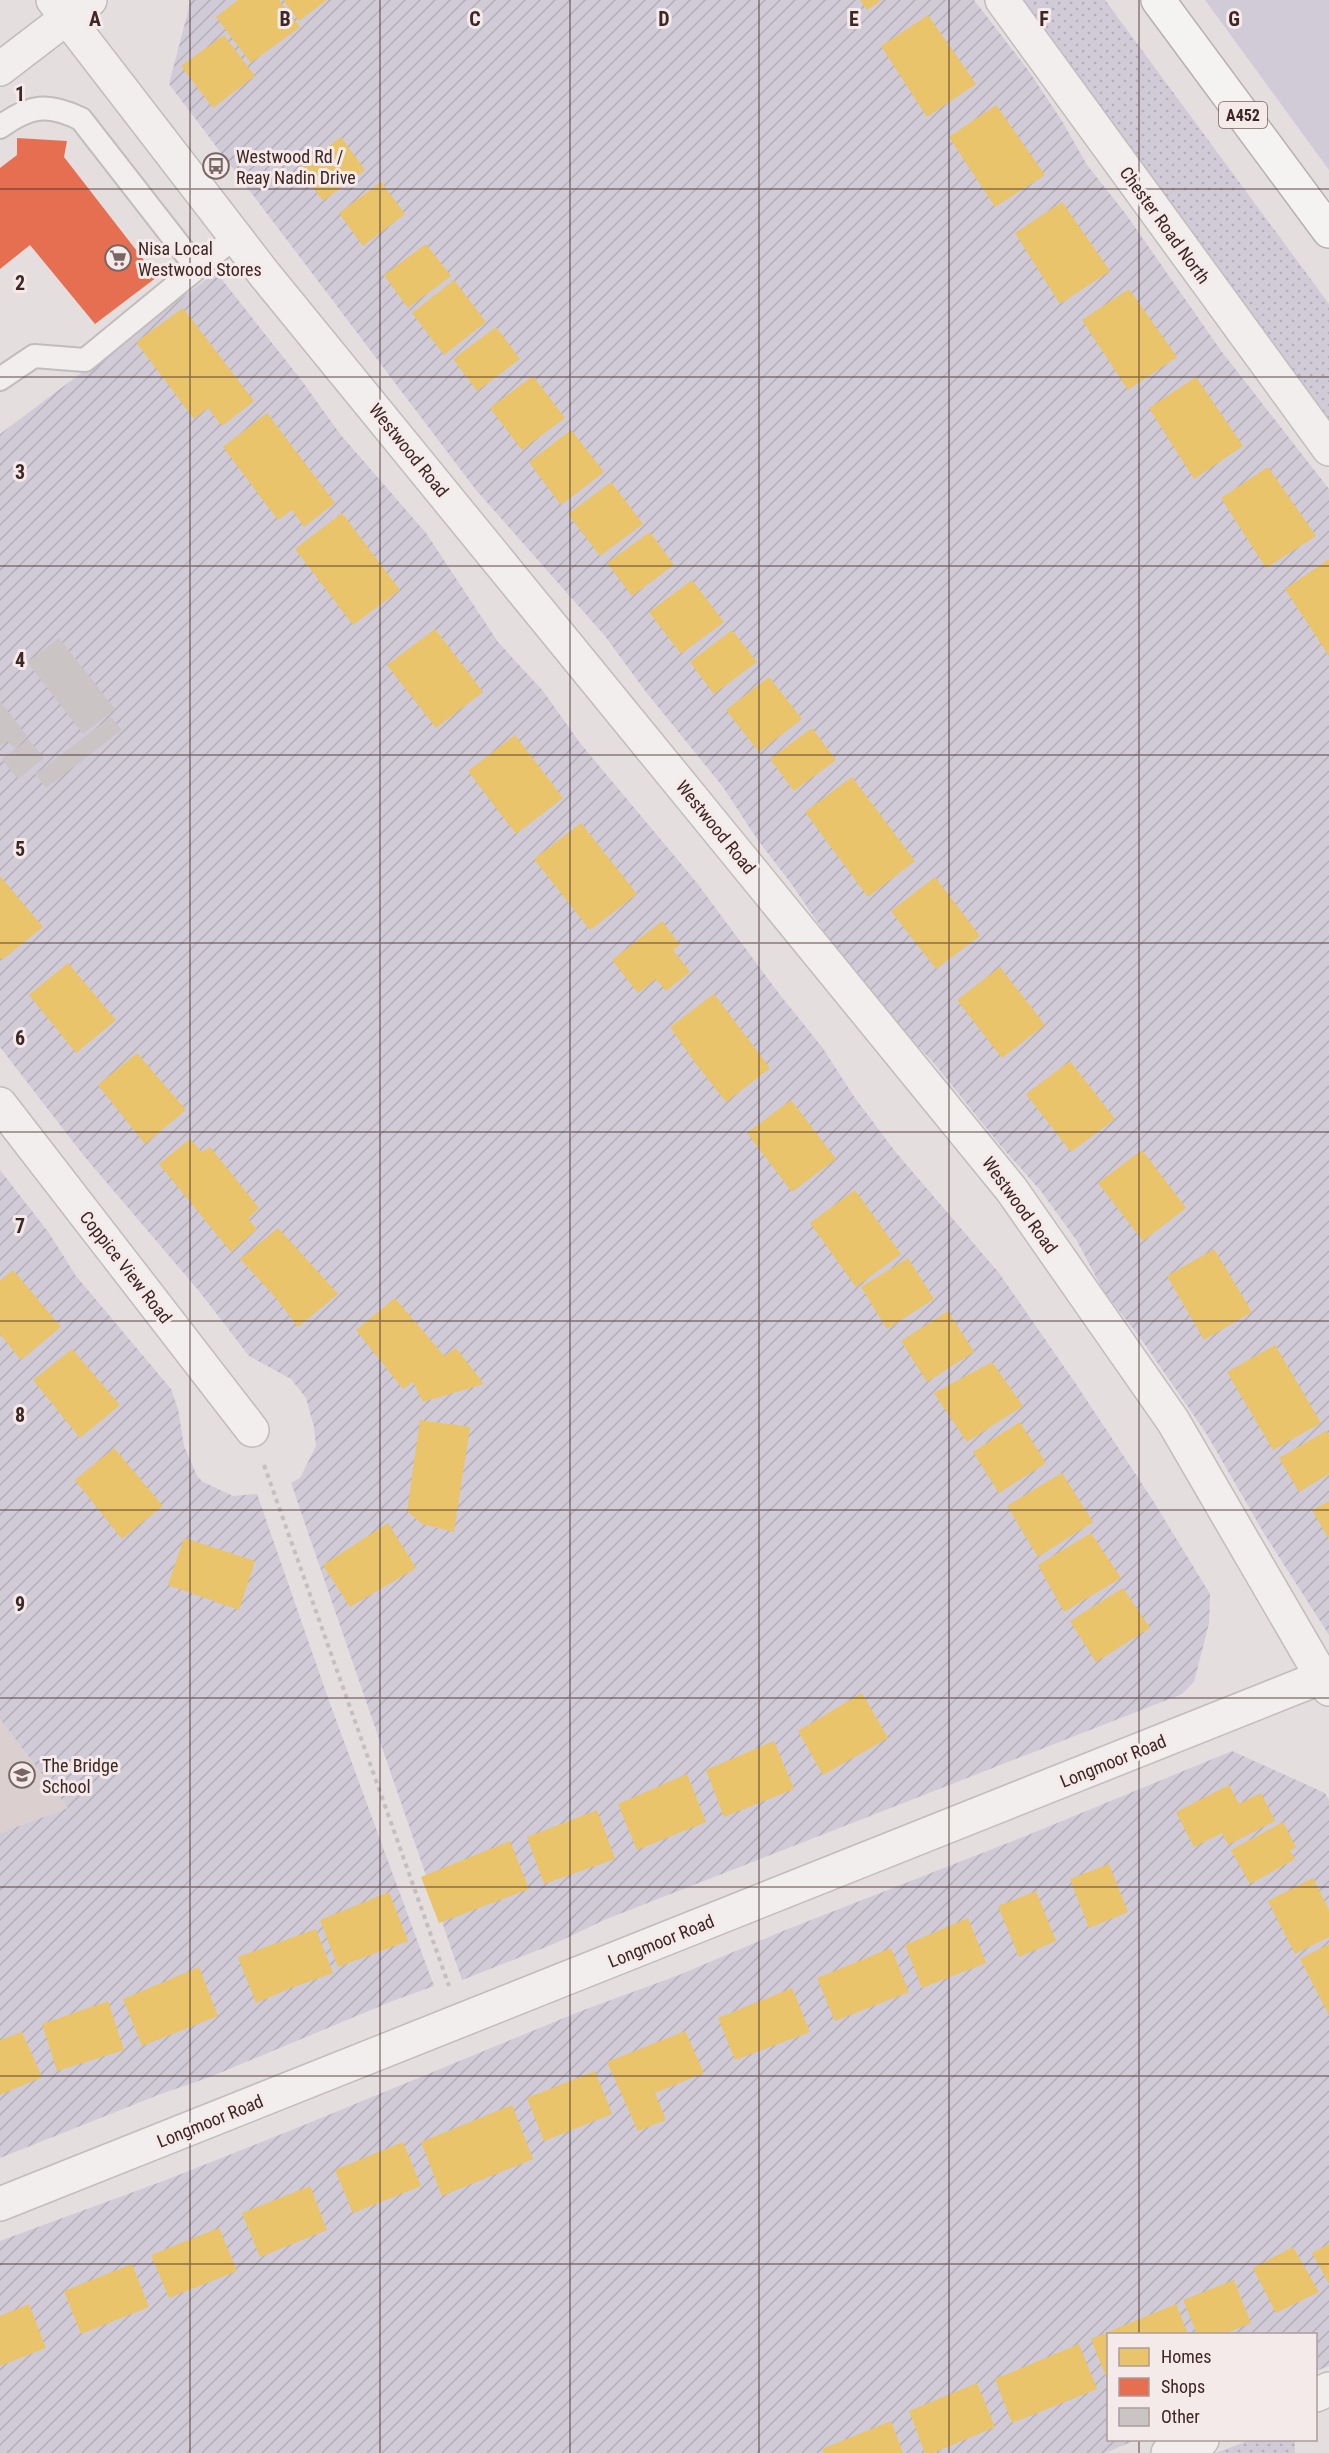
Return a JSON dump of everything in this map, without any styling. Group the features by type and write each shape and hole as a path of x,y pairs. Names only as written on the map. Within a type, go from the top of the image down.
{"highway":[{"name":"A452","path":"1158,0 1329,231"}],"street":[{"name":"Chester Road North","path":"1002,0 1329,449"},
{"path":"0,69 70,6"},
{"name":"Westwood Road","path":"70,6 236,236 1011,1189 1173,1421 1326,1683"},
{"name":"Coppice View Road","path":"0,1104 252,1430"},
{"name":"Longmoor Road","path":"0,2204 1326,1683"},
{"path":"1168,2453 1197,2441"}],"lane":[{"path":"0,127 37,107 61,110 81,119 197,268"},
{"path":"0,379 34,356 85,360 236,236"}],"path":[{"path":"252,1430 462,2021"}],"shaded area":[{"path":"191,0 974,0 1028,70 1062,121 1087,165 1125,213 1222,352 1329,489 1329,1635 1265,1535 1206,1433 1139,1336 1104,1292 1077,1241 1041,1191 1000,1145 933,1062 896,1024 825,933 757,839 723,787 646,692 605,636 476,490 169,84"},
{"path":"1024,0 1105,0 1329,304 1329,421 1025,5"},
{"path":"1205,0 1329,0 1329,170"},
{"path":"216,272 302,381 340,434 426,533 498,642 543,691 580,743 697,883 780,995 822,1047 855,1098 894,1150 999,1273 1152,1499 1210,1594 1209,1623 1194,1682 1182,1694 604,1920 556,1943 462,1980 291,1483 300,1478 316,1446 314,1427 306,1398 291,1379 249,1356 199,1291 84,1156 0,1047 0,434"},
{"path":"0,1170 49,1233 76,1276 171,1389 178,1409 184,1446 197,1476 203,1482 233,1496 257,1494 328,1698 434,1986 210,2077 158,2095 0,2158 0,1833 68,1808 0,1719"},
{"name":"The Bridge School","path":"0,1719 68,1808 0,1833"},
{"path":"1232,1751 1325,1793 1329,1800 1329,2366 1317,2371 1317,2333 1107,2333 1107,2441 1134,2441 1105,2453 0,2453 0,2241 166,2180 581,2011 679,1975 783,1931 1028,1835"},
{"path":"1247,2441 1295,2441 1295,2453 1216,2453"}],"building: Homes":[{"path":"238,0 279,0 300,27 251,63 216,17"},
{"path":"283,0 327,0 299,21"},
{"path":"860,0 882,0 867,10"},
{"path":"928,15 976,84 927,117 881,46"},
{"path":"224,35 255,76 213,108 181,66"},
{"path":"996,105 1045,175 995,207 949,137"},
{"path":"341,137 365,170 323,201 299,169"},
{"path":"381,182 405,214 363,246 339,213"},
{"path":"1062,202 1110,271 1060,304 1015,233"},
{"path":"426,244 451,276 408,308 384,275"},
{"path":"454,280 486,322 444,355 412,313"},
{"path":"1129,289 1177,357 1128,390 1082,320"},
{"path":"183,308 254,401 222,426 208,408 194,419 136,342"},
{"path":"496,327 520,359 477,391 453,359"},
{"path":"533,376 565,418 522,450 490,408"},
{"path":"1196,377 1243,446 1194,479 1149,408"},
{"path":"267,413 335,503 304,527 292,510 278,520 223,447"},
{"path":"571,430 604,472 561,505 529,462"},
{"path":"1268,467 1316,536 1266,568 1221,498"},
{"path":"611,482 643,524 600,556 568,514"},
{"path":"342,513 400,590 353,625 295,549"},
{"path":"650,532 674,565 632,596 607,563"},
{"path":"1329,559 1329,656 1285,589"},
{"path":"692,580 724,622 681,654 649,612"},
{"path":"435,629 483,692 436,728 387,665"},
{"path":"732,630 757,662 714,694 690,662"},
{"path":"769,677 802,719 759,752 726,710"},
{"path":"812,728 836,760 794,791 770,759"},
{"path":"515,735 563,798 516,834 468,771"},
{"path":"852,777 915,861 868,897 805,812"},
{"path":"581,823 637,894 590,930 534,859"},
{"path":"0,876 43,927 2,960 0,957"},
{"path":"935,877 980,936 936,969 891,911"},
{"path":"662,921 680,945 673,950 690,972 666,991 656,979 638,993 612,960"},
{"path":"68,963 116,1020 76,1053 29,995"},
{"path":"1000,967 1045,1025 1002,1058 957,1000"},
{"path":"714,994 770,1068 726,1102 670,1027"},
{"path":"137,1053 186,1110 145,1144 98,1085"},
{"path":"1070,1061 1115,1119 1071,1152 1026,1094"},
{"path":"791,1100 836,1159 792,1192 747,1133"},
{"path":"190,1139 202,1152 210,1147 259,1208 248,1219 257,1229 231,1252 159,1164"},
{"path":"1142,1150 1186,1208 1143,1241 1098,1183"},
{"path":"855,1190 901,1254 856,1287 810,1223"},
{"path":"278,1228 338,1294 298,1327 276,1298 240,1259"},
{"path":"1214,1249 1252,1312 1204,1340 1167,1276"},
{"path":"908,1258 934,1299 887,1329 861,1287"},
{"path":"13,1270 61,1327 21,1360 0,1334 0,1281"},
{"path":"395,1298 444,1356 456,1348 484,1384 423,1402 413,1382 403,1389 356,1330"},
{"path":"948,1311 974,1352 927,1382 901,1341"},
{"path":"1275,1345 1321,1423 1273,1450 1227,1372"},
{"path":"72,1349 120,1405 80,1438 33,1380"},
{"path":"992,1362 1023,1406 967,1442 934,1393"},
{"path":"420,1420 470,1427 454,1532 422,1524 407,1511"},
{"path":"1020,1422 1046,1463 999,1493 973,1452"},
{"path":"1326,1431 1329,1435 1329,1474 1299,1492 1279,1458"},
{"path":"114,1448 163,1506 122,1539 75,1480"},
{"path":"1062,1473 1093,1522 1038,1557 1007,1506"},
{"path":"1329,1501 1329,1539 1312,1510"},
{"path":"388,1523 416,1568 350,1607 323,1565"},
{"path":"1091,1533 1121,1578 1064,1612 1038,1565"},
{"path":"184,1538 255,1561 239,1610 168,1585"},
{"path":"1123,1588 1150,1628 1096,1662 1070,1621"},
{"path":"862,1693 888,1738 823,1775 798,1731"},
{"path":"774,1741 794,1789 724,1817 706,1770"},
{"path":"687,1774 706,1822 637,1850 618,1804"},
{"path":"1229,1785 1239,1804 1261,1793 1275,1821 1228,1845 1222,1833 1194,1847 1176,1812"},
{"path":"597,1810 615,1859 544,1884 527,1837"},
{"path":"1283,1822 1296,1847 1290,1851 1295,1859 1250,1884 1231,1850"},
{"path":"510,1841 529,1889 439,1923 421,1877"},
{"path":"1109,1864 1128,1912 1089,1928 1070,1879"},
{"path":"1313,1878 1329,1910 1329,1937 1295,1954 1268,1901"},
{"path":"1036,1891 1056,1941 1019,1957 998,1906"},
{"path":"389,1892 408,1941 338,1967 320,1920"},
{"path":"968,1918 986,1963 922,1988 905,1945"},
{"path":"316,1929 333,1973 256,2003 238,1957"},
{"path":"1329,1944 1329,2015 1300,1959"},
{"path":"891,1948 909,1992 835,2021 817,1978"},
{"path":"199,1967 218,2016 142,2046 123,1999"},
{"path":"792,1988 810,2032 735,2060 718,2018"},
{"path":"108,2001 124,2050 57,2071 42,2024"},
{"path":"685,2031 704,2073 655,2093 666,2120 638,2131 607,2062"},
{"path":"22,2032 42,2077 0,2095 0,2040"},
{"path":"595,2071 612,2114 544,2141 527,2098"},
{"path":"512,2105 533,2159 442,2196 421,2142"},
{"path":"403,2142 421,2186 353,2213 335,2170"},
{"path":"310,2186 327,2230 260,2257 242,2213"},
{"path":"219,2228 237,2271 169,2298 151,2255"},
{"path":"1329,2244 1329,2284 1312,2253"},
{"path":"1293,2247 1319,2292 1276,2313 1253,2268"},
{"path":"132,2264 149,2307 81,2334 64,2291"},
{"path":"1234,2280 1251,2323 1226,2333 1197,2333 1183,2300"},
{"path":"29,2304 46,2348 0,2366 0,2316"},
{"path":"1176,2304 1188,2333 1107,2333 1107,2379 1091,2339"},
{"path":"1079,2344 1097,2389 1012,2423 995,2379"},
{"path":"977,2383 995,2427 933,2453 925,2453 909,2411"},
{"path":"891,2421 903,2453 824,2453 822,2449"}],"building: Shops":[{"path":"17,138 67,141 64,157 157,277 95,324 30,245 0,269 0,168 17,155"}],"building: Other":[{"path":"59,638 115,709 83,734 27,662"},
{"path":"0,701 27,736 14,748 8,741 0,746"},
{"path":"111,717 122,730 46,788 35,774"},
{"path":"28,739 44,758 18,779 2,759"}],"place":[{"name":"Westwood Rd / Reay Nadin Drive","path":"216,166"},
{"name":"Nisa Local Westwood Stores","path":"118,258"},
{"name":"The Bridge School","path":"22,1775"}]}
